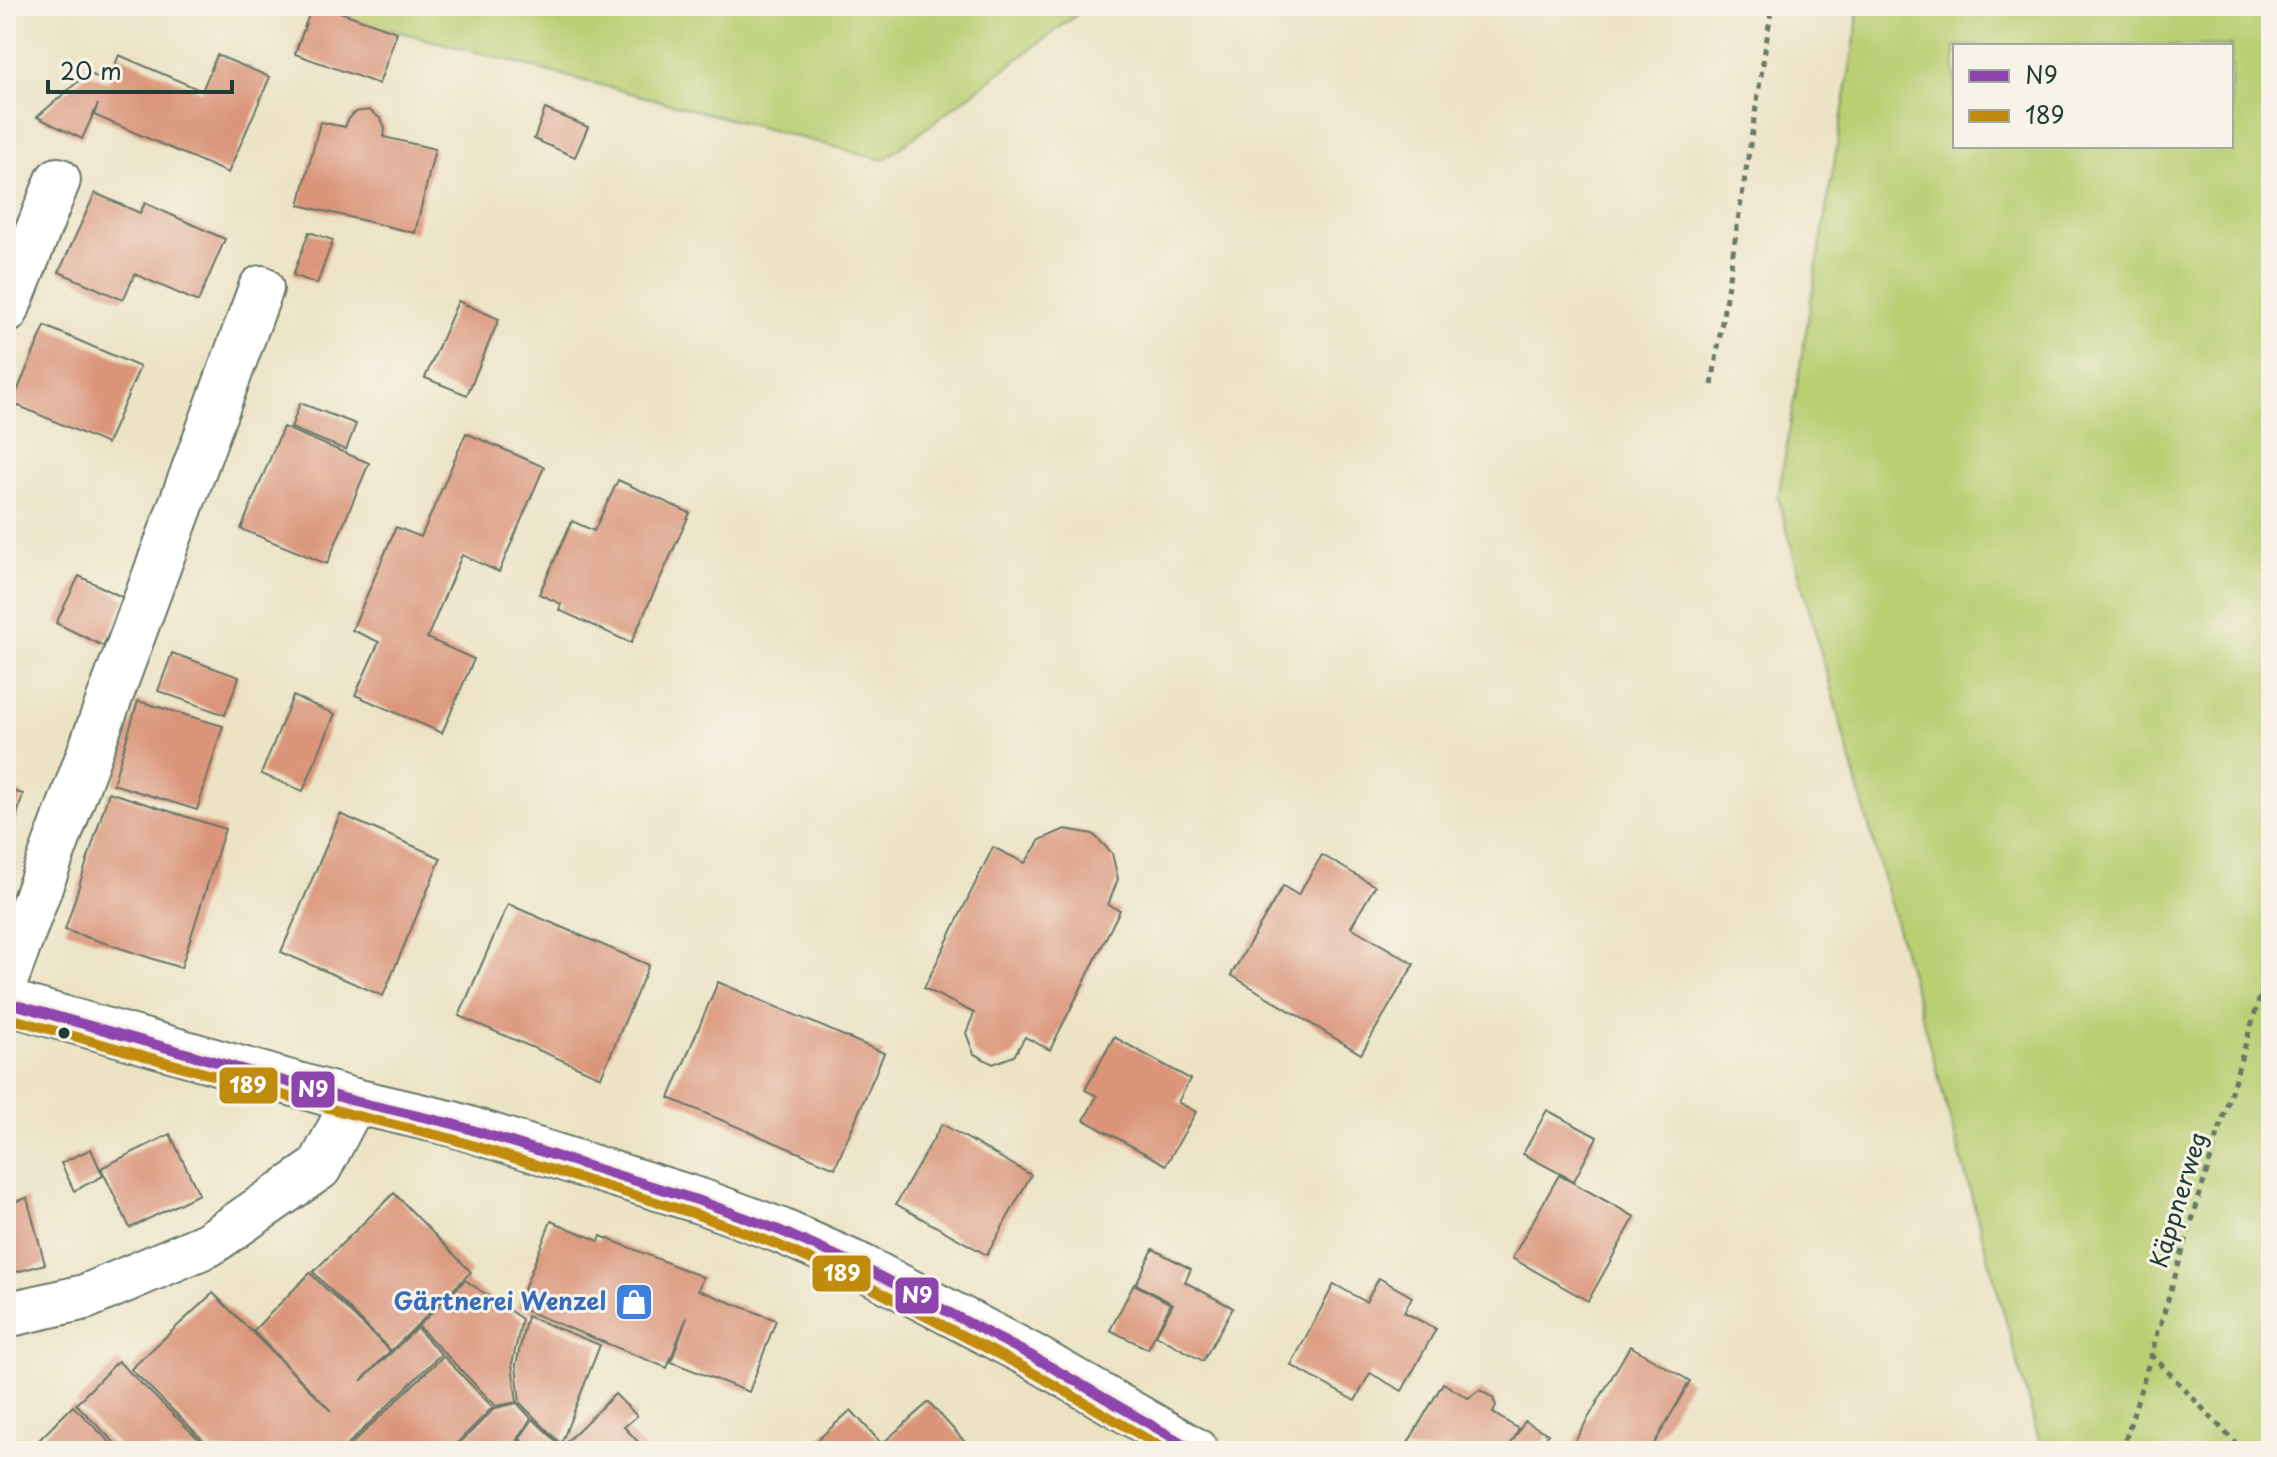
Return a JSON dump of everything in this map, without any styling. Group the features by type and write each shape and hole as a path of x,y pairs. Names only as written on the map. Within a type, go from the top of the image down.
{"street":[{"path":"6,311 58,180"},
{"path":"6,979 261,288"},
{"path":"6,1002 354,1101 453,1124 700,1201 781,1231 862,1267 1032,1356 1196,1451"},
{"path":"6,1315 85,1297 209,1244 319,1168 354,1101"}],"path":[{"path":"1712,385 1772,6"},
{"name":"Käppnerweg","path":"2122,1451 2271,960"},
{"path":"2151,1354 2243,1451"}],"green space":[{"path":"301,6 1088,6 884,160"},
{"path":"1858,6 2271,6 2271,1451 2042,1451 1778,498"}],"building":[{"path":"312,6 323,6 397,32 379,84 295,54"},
{"path":"119,55 202,91 217,55 270,77 228,173 94,115 98,104 82,139 37,117 88,73 108,82"},
{"path":"545,109 588,127 575,157 534,139"},
{"path":"369,110 381,119 385,128 384,137 435,149 415,233 299,205 320,122 345,127 355,112"},
{"path":"95,193 140,213 145,203 225,239 198,302 135,274 123,300 59,272"},
{"path":"309,232 333,240 317,284 293,275"},
{"path":"458,301 499,319 467,395 425,378"},
{"path":"45,326 140,367 107,444 12,403"},
{"path":"300,403 356,424 346,450 291,428"},
{"path":"283,427 369,463 327,564 241,529"},
{"path":"466,433 544,467 499,572 462,555 427,638 474,659 442,733 355,695 379,642 352,630 396,527 421,537"},
{"path":"618,480 690,513 631,643 559,610 561,604 539,594 572,521 594,531"},
{"path":"79,576 126,599 103,646 56,623"},
{"path":"172,653 239,677 225,715 158,691"},
{"path":"293,696 335,714 303,791 261,774"},
{"path":"138,701 223,726 197,810 113,784"},
{"path":"6,789 23,794 7,850 6,850"},
{"path":"109,792 225,829 181,968 65,930"},
{"path":"340,814 441,858 383,996 281,952"},
{"path":"1065,829 1093,834 1112,853 1118,879 1108,905 1120,910 1050,1050 1025,1037 1014,1056 993,1064 974,1054 966,1033 974,1013 924,988 993,847 1025,863 1040,840"},
{"path":"1322,855 1375,886 1351,927 1414,964 1361,1054 1231,975 1283,886 1298,895"},
{"path":"508,904 649,965 601,1077 459,1016"},
{"path":"718,982 884,1053 835,1168 669,1098"},
{"path":"1114,1037 1190,1079 1178,1102 1196,1112 1166,1165 1084,1120 1097,1096 1085,1090"},
{"path":"1547,1110 1597,1137 1574,1181 1523,1154"},
{"path":"942,1124 1031,1175 987,1255 896,1204"},
{"path":"170,1134 199,1194 130,1228 101,1168"},
{"path":"91,1149 103,1176 74,1191 61,1163"},
{"path":"1559,1175 1635,1217 1588,1301 1512,1258"},
{"path":"394,1193 471,1272 391,1351 313,1272"},
{"path":"27,1198 45,1264 6,1275 6,1204"},
{"path":"551,1221 599,1241 601,1236 703,1277 698,1290 776,1320 749,1392 671,1362 687,1317 667,1368 517,1307"},
{"path":"1153,1249 1191,1269 1185,1282 1233,1308 1203,1361 1156,1335 1173,1304 1136,1284"},
{"path":"310,1273 390,1351 361,1381 417,1328 441,1354 341,1451 214,1451 131,1369 213,1293 331,1411 253,1331"},
{"path":"1379,1278 1412,1297 1404,1312 1436,1329 1402,1391 1370,1373 1355,1401 1291,1365 1334,1284 1366,1302"},
{"path":"465,1280 522,1319 512,1364 517,1402 496,1406 418,1326"},
{"path":"1134,1284 1171,1304 1148,1349 1110,1330"},
{"path":"527,1316 600,1345 561,1444 520,1403 516,1365"},
{"path":"1630,1346 1690,1381 1650,1451 1569,1451"},
{"path":"443,1356 493,1407 449,1451 344,1451"},
{"path":"118,1361 211,1451 123,1451 76,1404"},
{"path":"1443,1383 1468,1398 1480,1390 1493,1398 1496,1406 1493,1413 1519,1429 1511,1444 1525,1421 1548,1434 1538,1451 1410,1451 1405,1448"},
{"path":"615,1394 637,1416 624,1427 647,1451 557,1451"},
{"path":"929,1402 973,1451 874,1451"},
{"path":"517,1403 531,1418 517,1441 519,1439 521,1451 452,1451 495,1408"},
{"path":"73,1406 119,1451 38,1451 33,1446"},
{"path":"851,1410 881,1443 872,1451 805,1451"},
{"path":"533,1419 557,1442 551,1451 527,1451 520,1438"}],"transit line":[{"name":"N9","path":"6,1002 354,1101 453,1124 700,1201 781,1231 862,1267 1032,1356 1196,1451"},
{"name":"189","path":"6,1017 350,1114 449,1138 695,1214 776,1244 856,1280 1025,1368 1168,1451"}],"place":[{"name":"Gärtnerei Wenzel","path":"634,1302"}]}
